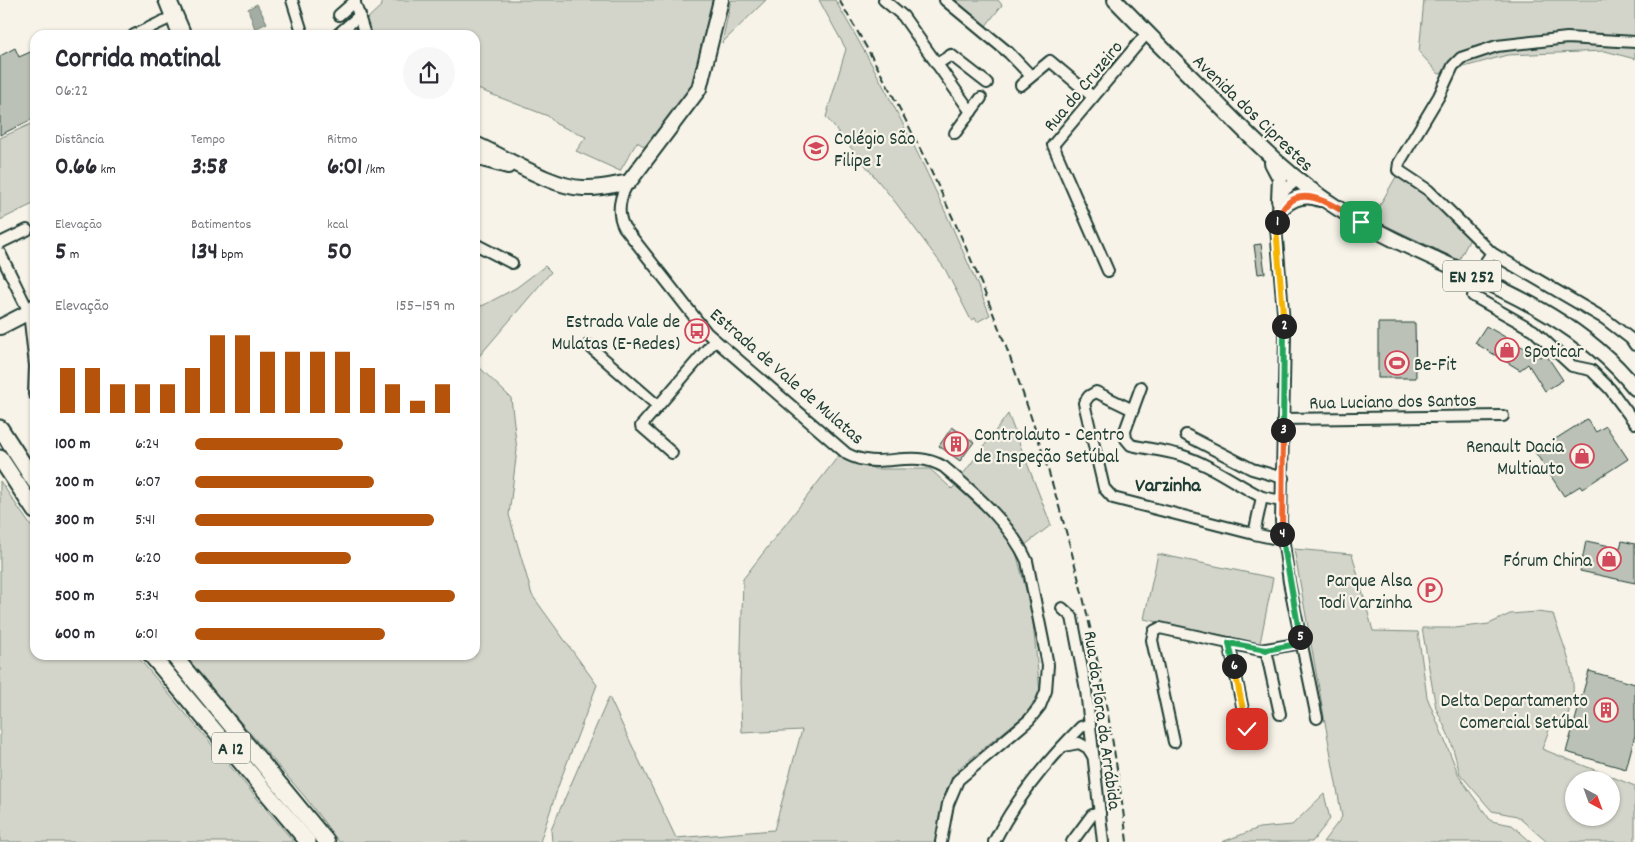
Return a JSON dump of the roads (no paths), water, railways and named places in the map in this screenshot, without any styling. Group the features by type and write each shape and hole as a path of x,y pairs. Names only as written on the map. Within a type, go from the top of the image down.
{"highway":[{"path":"0,428 30,474"},
{"path":"0,458 30,503"},
{"name":"A 12","path":"155,660 308,842"},
{"name":"A 12","path":"177,660 327,842"}],"main road":[{"name":"Estrada de Vale de Mulatas","path":"630,182 697,92 705,71 721,0"},
{"name":"Avenida dos Ciprestes","path":"1115,0 1263,151 1297,180 1361,222 1554,317 1609,360 1635,388"},
{"path":"480,146 529,170 574,187 591,188 630,182"},
{"path":"1263,151 1279,174 1281,203 1313,196 1328,202"},
{"path":"480,158 529,170"},
{"path":"0,327 30,312"}],"street":[{"path":"164,0 176,30"},
{"path":"171,0 184,30"},
{"path":"292,0 301,30"},
{"path":"884,0 903,16 971,112"},
{"path":"945,0 1009,53 1031,76"},
{"path":"338,16 355,1 362,30"},
{"path":"343,30 360,15"},
{"path":"145,30 170,18"},
{"name":"Rua do Cruzeiro","path":"1108,271 1053,144 1147,33"},
{"path":"1635,42 1567,38 1497,46 1460,58 1453,66 1439,96 1399,163 1398,170 1428,190 1492,253 1605,319 1631,339 1635,345"},
{"path":"937,64 951,55 987,82"},
{"path":"1021,85 1047,62 1051,61 1093,97"},
{"path":"955,133 981,98"},
{"path":"1297,180 1285,190 1276,227 1285,336 1281,501 1282,540 1317,718"},
{"name":"Estrada de Vale de Mulatas","path":"630,182 621,194 620,220 698,324 847,454 874,462 919,457 944,467 1003,523 1016,538 1027,561 1048,665 1046,691 1040,706 1029,720 958,780 948,804 941,842"},
{"path":"0,243 27,230"},
{"path":"480,246 512,262"},
{"path":"0,253 30,305"},
{"path":"1475,278 1492,253"},
{"path":"1473,296 1533,330 1572,366 1591,370 1610,389 1635,423"},
{"path":"672,453 641,426 715,340"},
{"path":"588,345 658,406"},
{"path":"1141,387 1125,431 1126,439 1131,445 1179,455 1212,468 1262,498 1281,501"},
{"path":"1133,410 1096,392 1087,397 1084,402 1104,488 1108,495 1113,498 1282,540"},
{"name":"Rua Luciano dos Santos","path":"1283,419 1503,416"},
{"path":"1186,435 1252,469 1282,478"},
{"path":"1254,534 1262,498"},
{"name":"Rua da Flora da Arrábida","path":"1062,608 1072,617 1086,690 1102,841"},
{"path":"1174,742 1152,634 1160,628 1266,650 1302,643"},
{"path":"1229,643 1247,729"},
{"path":"1266,650 1280,714"},
{"path":"994,842 1030,785 1061,747 1081,727 1090,724"},
{"path":"1061,747 1079,743 1088,748 1094,759"},
{"path":"1075,838 1092,815 1100,814"},
{"path":"1075,838 1092,830 1102,841"}],"railway":[{"path":"839,0 894,98 944,198 988,301 1027,406 1061,513 1089,622 1111,731 1127,842"}],"place":[{"name":"Colégio São Filipe I","path":"816,148"},
{"name":"Estrada Vale de Mulatas (E-Redes)","path":"697,331"},
{"name":"Spoticar","path":"1507,350"},
{"name":"Be-Fit","path":"1397,363"},
{"name":"Controlauto - Centro de Inspeção Setúbal","path":"956,444"},
{"name":"Renault Dacia Multiauto","path":"1582,456"},
{"name":"Fórum China","path":"1609,559"},
{"name":"Parque Alsa Todi Varzinha","path":"1430,590"},
{"name":"Delta Departamento Comercial Setúbal","path":"1606,710"}],"district":[{"name":"Varzinha","path":"1168,484"}]}
